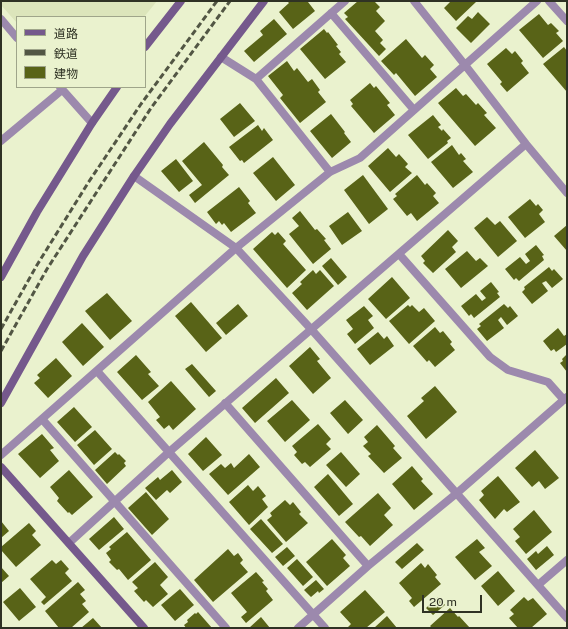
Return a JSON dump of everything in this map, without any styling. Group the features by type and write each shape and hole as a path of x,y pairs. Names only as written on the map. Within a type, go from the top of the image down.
{"street":[{"path":"146,46 181,1"},
{"path":"1,403 83,256 134,176 170,124 264,1"},
{"path":"256,78 345,1"},
{"path":"414,1 526,144 567,193"},
{"path":"1,455 236,248 330,172 360,158 537,1"},
{"path":"549,1 567,21"},
{"path":"331,13 414,110"},
{"path":"1,19 16,37"},
{"path":"221,57 256,78 330,172"},
{"path":"1,141 61,88 92,123"},
{"path":"1,277 37,212 92,123 116,88"},
{"path":"69,543 225,403 526,144"},
{"path":"134,176 236,248 311,329 567,618"},
{"path":"298,628 368,566 457,493 565,399 548,382 508,370 490,357 399,254"},
{"path":"97,371 325,628"},
{"path":"225,403 368,566"},
{"path":"42,419 226,628"},
{"path":"1,467 144,628"},
{"path":"538,585 567,560"}],"shaded area":[{"path":"1,1 157,1 145,16 16,16 16,22 1,5"}],"building":[{"path":"287,1 309,1 308,2 315,11 293,29 279,12 289,3"},
{"path":"358,1 374,1 380,7 376,11 385,21 375,31 383,40 380,43 386,49 379,56 345,19 348,17 344,13"},
{"path":"451,1 476,2 456,21 444,8"},
{"path":"478,12 490,24 471,43 456,28 468,16 472,19"},
{"path":"539,14 548,25 551,23 559,31 556,33 563,41 543,58 519,30"},
{"path":"274,19 287,34 254,62 244,51 263,35 260,31"},
{"path":"324,29 338,45 336,46 341,52 339,54 346,62 325,79 300,49"},
{"path":"406,39 422,58 425,55 434,65 430,69 437,77 415,96 396,73 394,75 381,61"},
{"path":"564,47 567,51 567,92 543,64"},
{"path":"506,48 512,54 515,51 523,61 521,63 529,73 507,92 500,84 502,82 487,64"},
{"path":"287,61 294,71 297,68 308,82 312,79 320,90 318,92 326,102 300,123 280,98 283,95 268,76"},
{"path":"370,83 374,88 376,86 390,103 387,105 395,115 374,133 351,106 353,104 350,100"},
{"path":"456,88 463,96 466,94 476,105 478,103 487,113 484,115 496,128 475,146 438,103"},
{"path":"240,103 255,121 234,137 220,119"},
{"path":"331,114 351,142 332,158 310,131"},
{"path":"433,115 441,125 438,127 442,131 443,129 451,138 447,141 448,143 428,159 408,135"},
{"path":"258,125 262,131 264,128 273,140 244,163 242,160 240,161 229,147"},
{"path":"204,142 223,165 222,167 229,175 195,203 189,195 202,185 182,161"},
{"path":"452,145 459,155 461,153 466,159 463,161 473,172 453,188 431,162"},
{"path":"388,148 396,157 399,154 408,164 405,167 412,173 390,192 368,166"},
{"path":"273,157 295,185 276,201 253,173"},
{"path":"176,159 193,181 179,192 161,171"},
{"path":"363,175 388,209 369,224 344,190"},
{"path":"417,175 425,185 427,183 436,193 433,196 439,203 417,221 411,213 407,216 393,199 397,196 395,194"},
{"path":"239,187 250,201 248,203 256,213 231,232 224,223 222,225 219,221 216,224 207,212"},
{"path":"530,199 536,206 538,204 543,210 539,214 545,222 525,238 508,217"},
{"path":"300,211 315,230 317,229 326,239 324,240 331,249 313,264 289,234 299,226 292,218"},
{"path":"348,212 362,231 342,245 329,226"},
{"path":"487,217 495,225 500,221 517,241 498,257 474,228"},
{"path":"567,225 567,251 554,236"},
{"path":"448,230 458,241 452,247 456,252 433,273 423,263 425,261 421,256"},
{"path":"272,232 275,235 278,232 286,241 283,244 306,270 287,288 253,249"},
{"path":"536,245 544,255 542,256 544,260 519,281 516,278 514,280 505,269 520,257 526,264 530,261 525,254"},
{"path":"467,251 476,261 480,258 488,266 461,288 445,269"},
{"path":"331,258 347,277 338,285 322,266"},
{"path":"549,267 552,271 554,269 563,279 552,288 546,281 542,283 548,291 532,304 522,292 525,289 524,287"},
{"path":"313,270 316,274 320,270 334,286 307,310 292,293 302,284 300,282"},
{"path":"392,277 410,298 386,319 368,299"},
{"path":"491,282 499,292 497,293 500,297 474,318 471,314 469,316 461,306 476,294 482,301 486,298 480,291"},
{"path":"107,293 132,321 110,340 85,311"},
{"path":"191,302 222,338 206,352 175,316"},
{"path":"238,304 248,316 226,335 216,323"},
{"path":"504,304 508,308 510,306 518,316 507,325 501,317 498,320 504,328 487,341 477,329 481,326 479,324"},
{"path":"408,305 410,307 412,305 419,312 424,308 435,321 409,344 389,321"},
{"path":"364,306 373,316 368,320 374,328 355,344 347,334 353,329 346,320"},
{"path":"82,323 104,347 83,366 62,342"},
{"path":"435,327 440,333 443,331 452,342 450,344 455,350 435,367 429,360 427,362 413,346"},
{"path":"558,328 564,336 567,334 567,344 556,352 554,349 551,351 543,341"},
{"path":"378,332 384,339 387,336 394,346 370,365 357,349"},
{"path":"310,347 320,359 317,361 331,378 313,394 289,366"},
{"path":"567,354 567,372 560,363"},
{"path":"136,355 151,372 148,374 159,386 142,400 117,372"},
{"path":"56,358 72,376 48,398 34,383 40,378 37,375"},
{"path":"192,364 216,391 209,397 185,369"},
{"path":"276,378 289,393 255,423 242,408"},
{"path":"171,381 196,409 173,430 169,425 164,429 156,420 160,417 148,402"},
{"path":"435,386 457,412 426,439 407,416 424,401 421,398"},
{"path":"292,400 310,420 285,442 267,421"},
{"path":"345,400 363,420 348,434 330,413"},
{"path":"74,407 92,427 75,442 57,422"},
{"path":"318,424 331,439 326,444 331,449 310,467 305,462 302,464 294,455 297,452 292,446"},
{"path":"377,425 395,446 393,448 402,458 384,473 368,456 371,454 363,446 368,442 364,437"},
{"path":"95,430 112,449 94,465 77,445"},
{"path":"42,434 54,448 50,450 59,461 40,478 18,454"},
{"path":"206,437 222,455 203,471 188,454"},
{"path":"535,450 559,478 545,489 539,481 532,487 515,468"},
{"path":"115,452 126,461 124,463 126,466 107,484 95,470"},
{"path":"341,452 360,474 346,487 326,465"},
{"path":"249,454 260,467 228,495 209,474 221,464 225,468 231,463 234,468"},
{"path":"412,466 423,479 421,481 433,494 414,510 392,484"},
{"path":"69,470 93,497 72,515 69,512 68,513 57,501 59,498 50,487"},
{"path":"172,470 182,482 170,493 167,490 156,500 145,488 158,477 160,480"},
{"path":"328,474 353,504 339,516 314,487"},
{"path":"498,476 520,502 507,512 504,509 495,519 479,500 484,495 481,491"},
{"path":"248,485 253,491 258,486 266,496 262,499 268,507 249,525 229,502"},
{"path":"146,492 169,519 152,535 128,508"},
{"path":"378,493 391,508 384,515 393,525 370,546 345,522"},
{"path":"285,500 290,505 293,502 301,512 299,514 308,523 286,542 267,520 272,516 270,513"},
{"path":"534,510 552,532 526,554 515,541 520,537 513,529"},
{"path":"114,517 124,529 99,550 89,539"},
{"path":"261,519 283,544 272,553 250,529"},
{"path":"1,521 9,531 1,538"},
{"path":"29,523 36,531 32,535 41,545 16,567 1,550 1,547"},
{"path":"127,532 151,560 128,580 119,569 117,570 109,562 111,560 106,553 111,549 109,547"},
{"path":"332,539 346,555 343,558 350,566 327,586 306,562"},
{"path":"477,539 485,548 479,552 492,566 475,580 455,557"},
{"path":"417,543 424,550 402,569 395,562"},
{"path":"547,546 554,555 536,570 527,559 536,551 538,554"},
{"path":"287,547 295,556 283,566 275,557"},
{"path":"228,549 234,556 238,553 243,560 240,563 248,572 213,602 194,580"},
{"path":"297,559 313,577 303,586 287,568"},
{"path":"52,560 56,564 61,560 69,569 65,573 72,581 44,605 41,602 46,597 30,579"},
{"path":"155,562 168,577 160,585 168,594 153,607 146,600 144,602 134,591 138,588 132,582"},
{"path":"421,563 425,568 428,564 437,575 435,577 441,584 414,607 409,601 412,598 399,583"},
{"path":"1,567 9,576 1,583"},
{"path":"498,571 515,591 498,606 481,586"},
{"path":"256,572 264,581 262,582 268,589 266,591 273,600 246,623 241,617 247,612 231,593"},
{"path":"316,580 324,589 319,593 318,591 311,597 304,590"},
{"path":"78,582 85,590 80,594 86,601 82,604 89,612 71,628 59,628 45,611"},
{"path":"20,588 36,607 19,621 3,602"},
{"path":"180,589 194,605 175,621 161,605"},
{"path":"365,590 385,612 366,628 349,628 348,627 351,624 340,612"},
{"path":"438,597 445,605 433,615 426,608"},
{"path":"524,597 528,601 533,598 547,614 531,628 518,628 509,618 514,614 510,610"},
{"path":"450,608 470,628 432,628 430,626"},
{"path":"198,612 212,628 186,628 184,625 188,622 187,620"},
{"path":"387,616 397,628 374,628"},
{"path":"261,617 270,628 249,628"},
{"path":"93,618 102,628 81,628"}],"railway":[{"path":"1,329 37,265 88,183 141,104 217,1"},
{"path":"1,351 47,269 151,108 230,1"}]}
